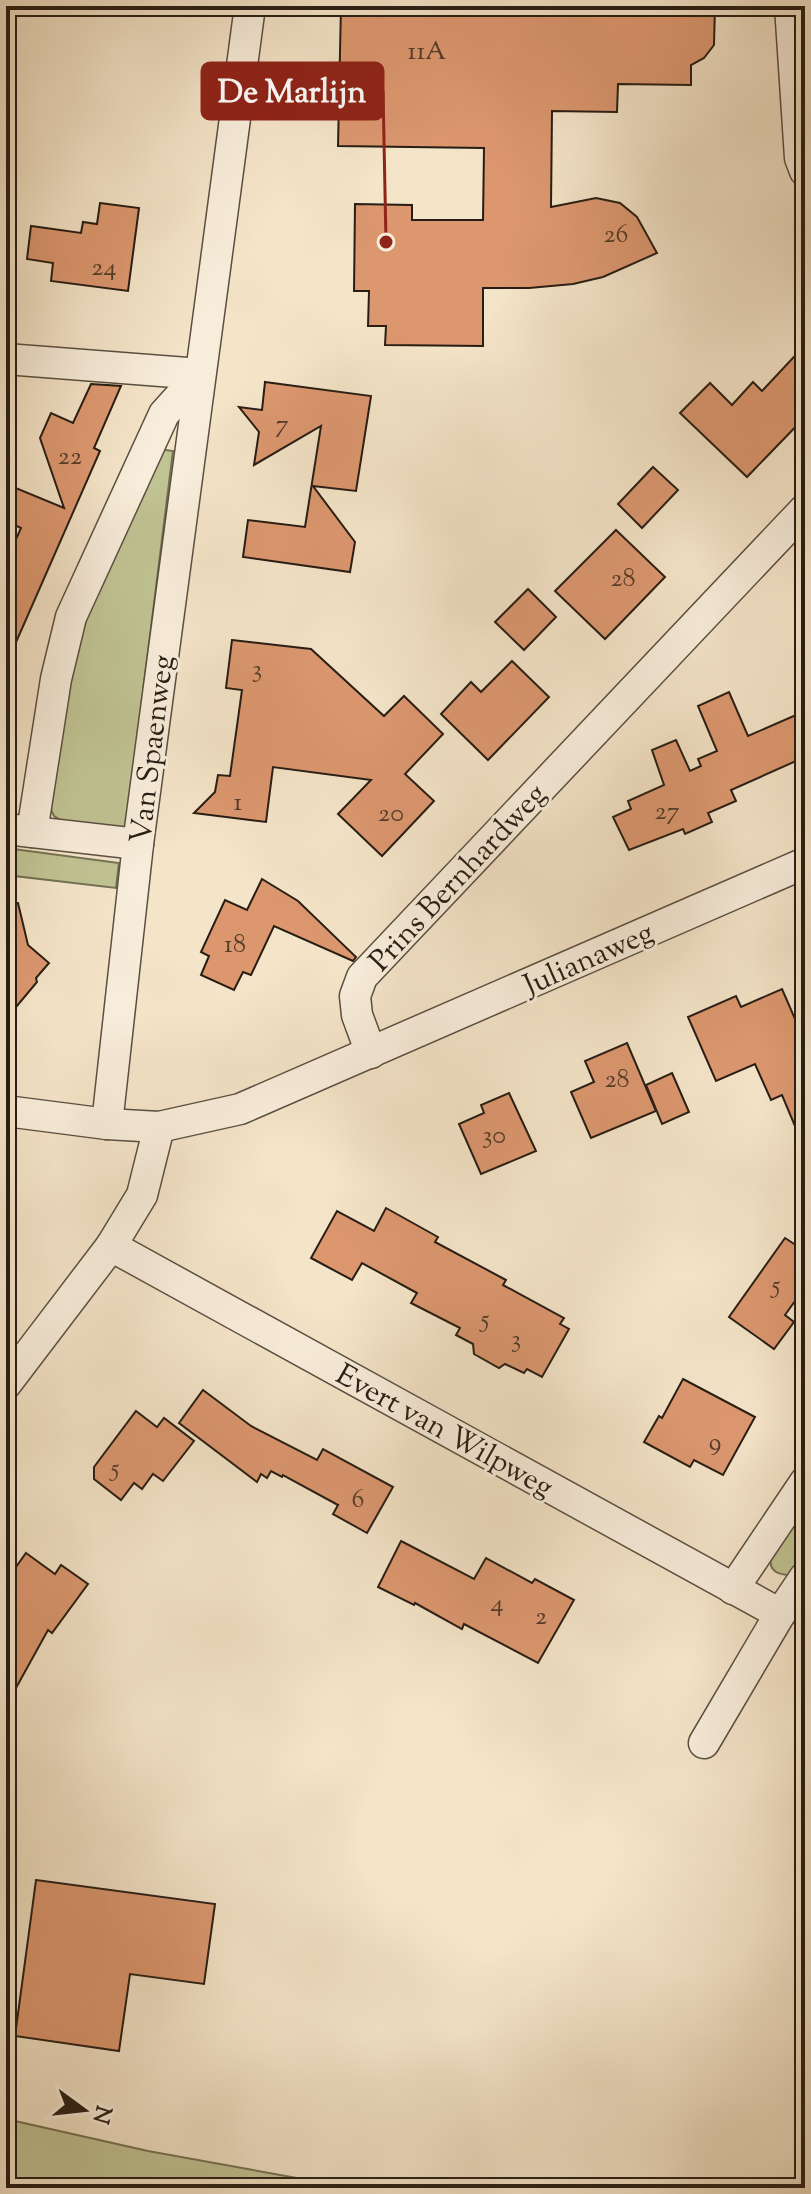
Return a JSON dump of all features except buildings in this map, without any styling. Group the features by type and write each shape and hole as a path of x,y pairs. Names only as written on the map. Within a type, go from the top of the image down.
{"street":[{"name":"Van Spaenweg","path":"107,1124 138,844 250,6"},
{"path":"790,6 799,143 805,171"},
{"path":"6,359 200,374"},
{"path":"138,844 19,830 71,617 164,414 200,374"},
{"name":"Prins Bernhardweg","path":"371,1053 357,1015 355,996 362,977 805,509"},
{"name":"Julianaweg","path":"371,1053 805,863"},
{"path":"6,1111 107,1124 159,1127 240,1109 371,1053"},
{"path":"6,1384 111,1246 142,1195 159,1127"},
{"name":"Evert van Wilpweg","path":"111,1246 780,1614"},
{"path":"733,1589 805,1482"},
{"path":"704,1743 805,1577"}],"green space":[{"path":"159,449 173,451 126,828 66,823 54,816 48,803 81,625"},
{"path":"6,848 119,863 116,888 6,875"},
{"path":"805,1503 805,1560 791,1575 777,1573 771,1566 771,1557 783,1533"},
{"path":"6,2119 148,2151 352,2188 6,2188"}],"place":[{"name":"De Marlijn","path":"386,242"}]}
